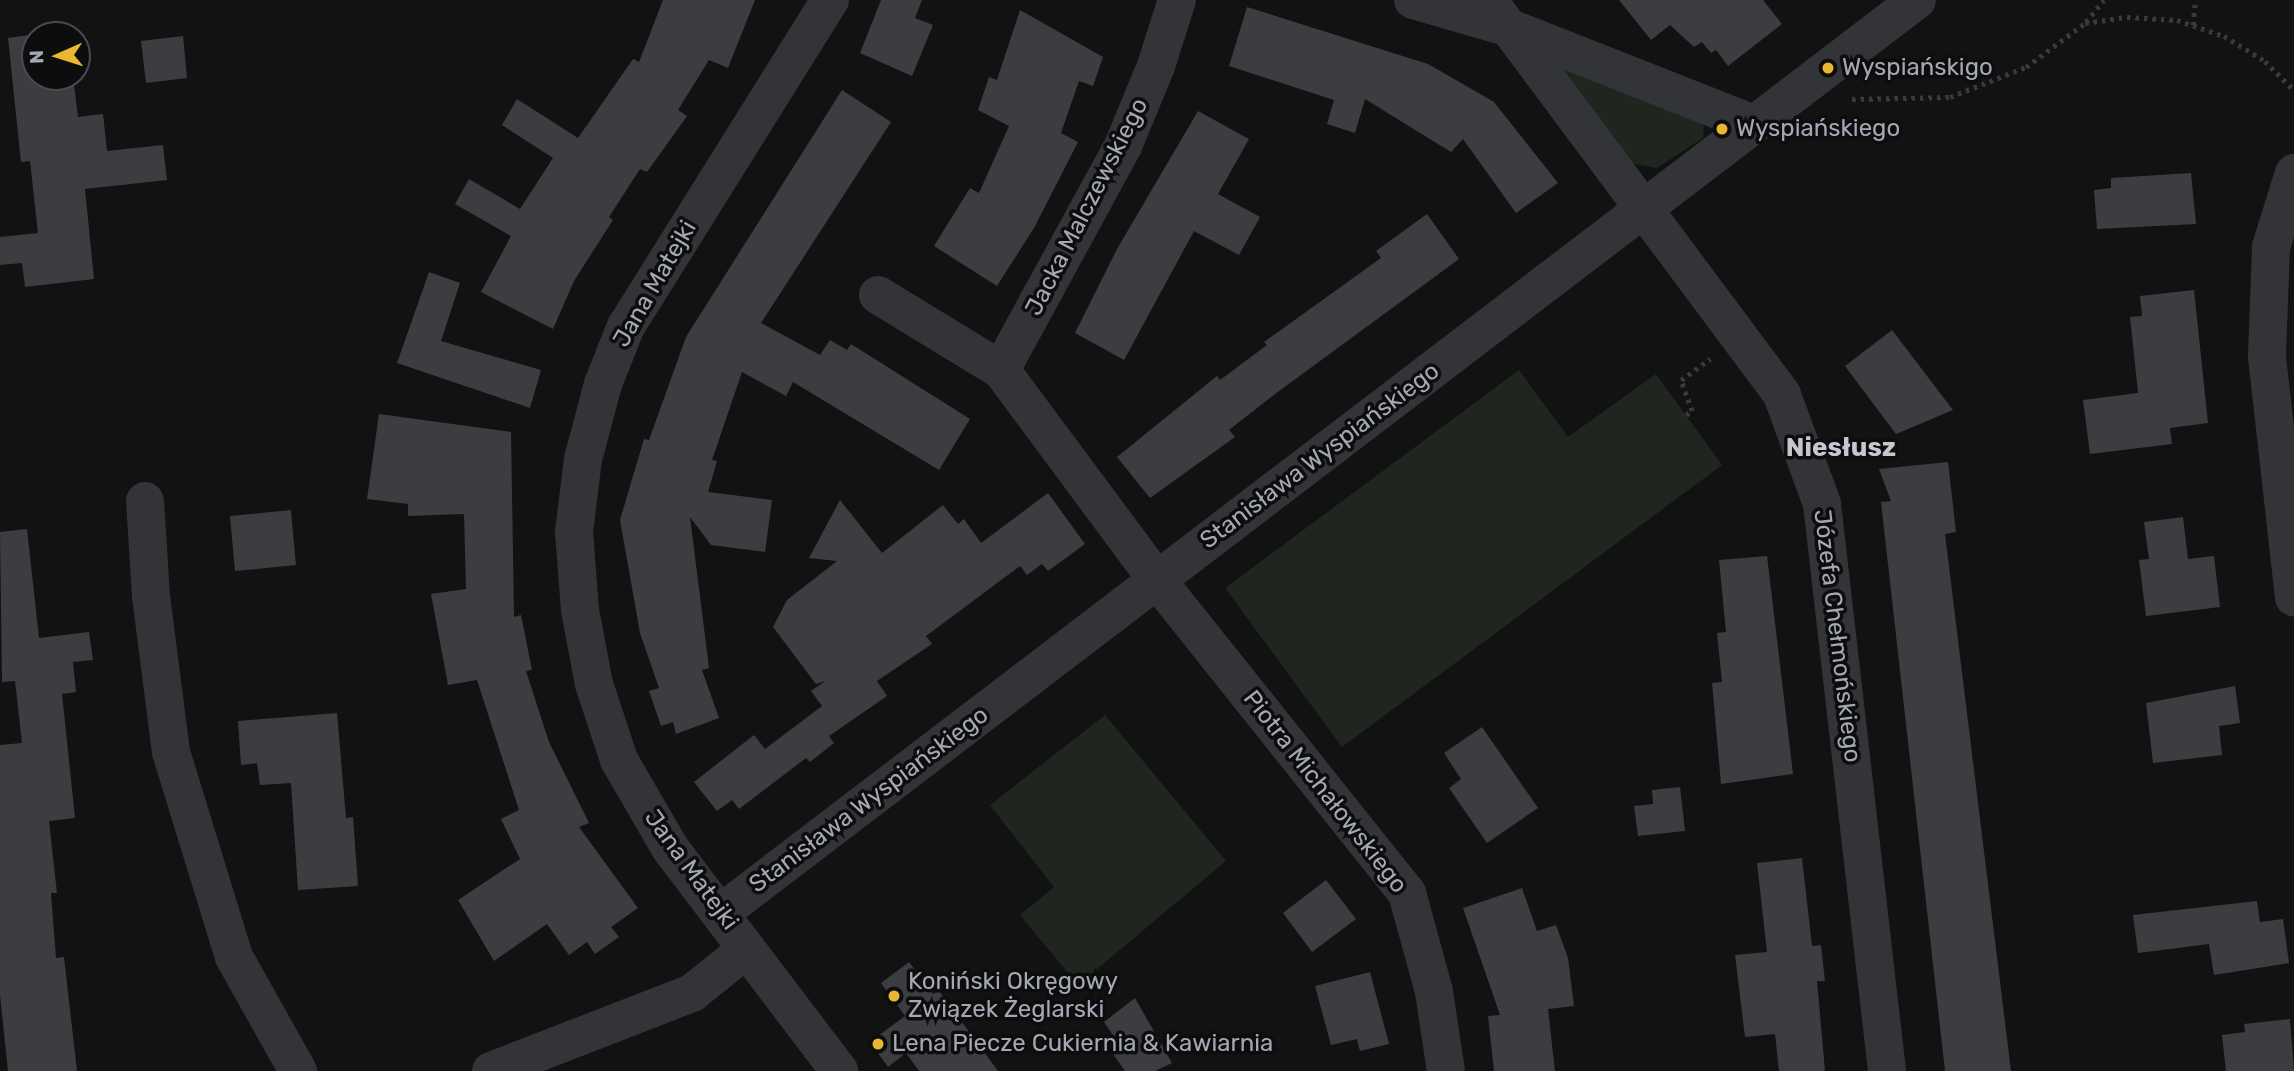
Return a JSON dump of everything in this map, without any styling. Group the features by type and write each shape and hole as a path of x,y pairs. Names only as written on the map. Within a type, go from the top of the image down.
{"street":[{"name":"Jana Matejki","path":"830,0 626,326 603,384 583,459 574,532 580,610 594,684 625,771 670,848 722,912 839,1071"},
{"name":"Jacka Malczewskiego","path":"1001,370 1124,146 1156,66 1177,0"},
{"path":"1413,0 1499,14 1754,124"},
{"name":"Stanisława Wyspiańskiego","path":"722,912 1917,0"},
{"path":"1499,14 1645,208"},
{"path":"2294,173 2271,247 2267,357 2294,597"},
{"name":"Józefa Chełmońskiego","path":"1645,208 1782,396 1822,504 1887,1071"},
{"path":"878,295 1001,370 1157,580"},
{"path":"145,501 151,596 171,752 234,957 298,1071"},
{"name":"Piotra Michałowskiego","path":"1157,580 1407,893 1434,992 1446,1071"},
{"path":"491,1071 692,993 747,949"}],"path":[{"path":"1839,96 1858,100 1950,97 2025,67 2085,23 2104,0"},
{"path":"2193,26 2195,0"},
{"path":"2085,23 2127,17 2193,26 2224,36 2264,61 2294,90"},
{"path":"1686,415 1692,411 1681,380 1740,337"}],"shaded area":[{"path":"1556,62 1697,115 1704,127 1703,138 1657,168 1634,164"},
{"path":"1519,370 1568,437 1656,374 1722,465 1342,747 1225,588"},
{"path":"1105,715 1226,861 1078,985 1020,915 1054,887 990,805"}],"building":[{"path":"663,0 755,0 728,68 709,60 678,110 687,116 647,172 640,169 609,217 613,220 574,281 553,329 481,292 511,236 455,204 469,179 520,209 553,158 502,125 517,99 578,138 633,59 639,62"},
{"path":"881,0 922,0 915,18 933,25 912,76 860,53"},
{"path":"1619,0 1763,0 1782,24 1728,66 1716,50 1711,53 1702,42 1694,47 1670,25 1651,40"},
{"path":"1247,7 1428,64 1494,102 1558,183 1516,213 1463,139 1451,152 1365,99 1355,133 1327,124 1334,100 1229,66"},
{"path":"1020,10 1103,57 1093,86 1079,81 1061,133 1078,142 1034,228 997,286 934,246 970,188 979,193 1009,126 978,110 989,77 997,80"},
{"path":"21,36 21,91 75,91 78,117 103,114 107,151 163,145 167,180 85,189 94,279 25,287 22,263 0,265 0,237 38,233 30,161 21,162 8,38"},
{"path":"183,36 187,78 146,83 141,41"},
{"path":"842,90 891,122 761,323 820,355 830,340 847,350 851,344 970,419 939,470 793,382 786,396 742,372 712,460 717,461 708,492 772,500 765,552 711,545 690,517 709,668 702,670 719,718 676,734 673,722 661,726 649,691 659,688 640,633 620,520 644,439 649,440 686,337"},
{"path":"1198,111 1249,139 1218,194 1260,217 1239,255 1194,231 1124,360 1075,333 1117,249"},
{"path":"2191,173 2196,224 2097,229 2094,190 2111,188 2111,178"},
{"path":"1427,214 1459,259 1275,394 1229,430 1235,437 1150,498 1117,457 1217,376 1220,380 1267,345 1264,342 1381,258 1376,251"},
{"path":"429,272 460,283 441,341 541,370 530,408 397,363"},
{"path":"2194,290 2208,423 2170,428 2172,444 2090,454 2083,400 2138,393 2130,317 2142,316 2140,296"},
{"path":"1892,330 1953,410 1896,434 1845,366"},
{"path":"379,414 511,432 514,617 521,615 532,670 526,671 549,742 589,823 579,827 638,908 611,927 619,937 595,954 587,942 569,955 547,924 494,961 458,900 520,859 501,819 519,810 477,680 448,685 431,594 466,589 464,514 408,516 408,504 367,499"},
{"path":"1948,462 1956,532 1945,534 2011,1071 1945,1071 1881,502 1891,501 1879,469"},
{"path":"1048,493 1085,544 1048,571 1042,564 1027,575 1020,566 926,636 932,644 877,681 887,696 829,736 834,743 810,762 806,758 739,809 732,800 717,811 694,782 754,735 765,749 822,706 811,691 825,681 816,684 773,627 787,600 837,561 809,558 840,500 882,553 943,505 958,524 964,519 981,543"},
{"path":"291,510 296,565 235,571 230,516"},
{"path":"2183,517 2188,559 2214,556 2220,607 2146,616 2139,560 2149,559 2144,522"},
{"path":"27,529 39,638 89,632 93,660 73,662 76,692 62,694 75,818 49,821 57,893 51,893 56,958 64,957 77,1071 8,1071 0,995 0,745 22,743 15,681 2,682 0,532"},
{"path":"1767,556 1793,774 1721,784 1712,683 1722,682 1717,633 1726,632 1719,560"},
{"path":"2235,686 2240,723 2219,726 2222,755 2153,763 2146,703"},
{"path":"337,713 346,818 353,817 358,886 298,890 291,783 260,785 257,763 241,765 238,721"},
{"path":"1482,727 1538,808 1487,843 1449,788 1461,779 1444,753"},
{"path":"1680,787 1685,831 1638,836 1634,806 1653,804 1652,790"},
{"path":"1802,858 1812,946 1821,945 1825,981 1817,981 1825,1071 1779,1071 1775,1034 1745,1037 1735,955 1767,952 1757,863"},
{"path":"1326,880 1356,919 1312,952 1283,913"},
{"path":"1522,888 1537,931 1556,925 1568,958 1574,1006 1548,1009 1555,1071 1494,1071 1488,1016 1500,1015 1463,908"},
{"path":"2257,901 2260,922 2283,919 2289,963 2214,975 2209,944 2138,953 2133,915"},
{"path":"909,962 933,994 939,991 998,1071 919,1071 906,1053 888,1067 870,1042 905,1016 881,983"},
{"path":"1370,972 1389,1044 1360,1051 1357,1039 1331,1045 1315,986"},
{"path":"1135,998 1172,1063 1155,1071 1125,1071 1113,1054 1121,1047 1104,1022"},
{"path":"2290,1019 2294,1071 2226,1071 2222,1035 2245,1032 2244,1024"}],"place":[{"name":"Wyspiańskigo","path":"1828,68"},
{"name":"Wyspiańskiego","path":"1722,129"},
{"name":"Koniński Okręgowy Związek Żeglarski","path":"894,996"},
{"name":"Lena Piecze Cukiernia & Kawiarnia","path":"878,1044"}],"district":[{"name":"Niesłusz","path":"1841,448"}]}
